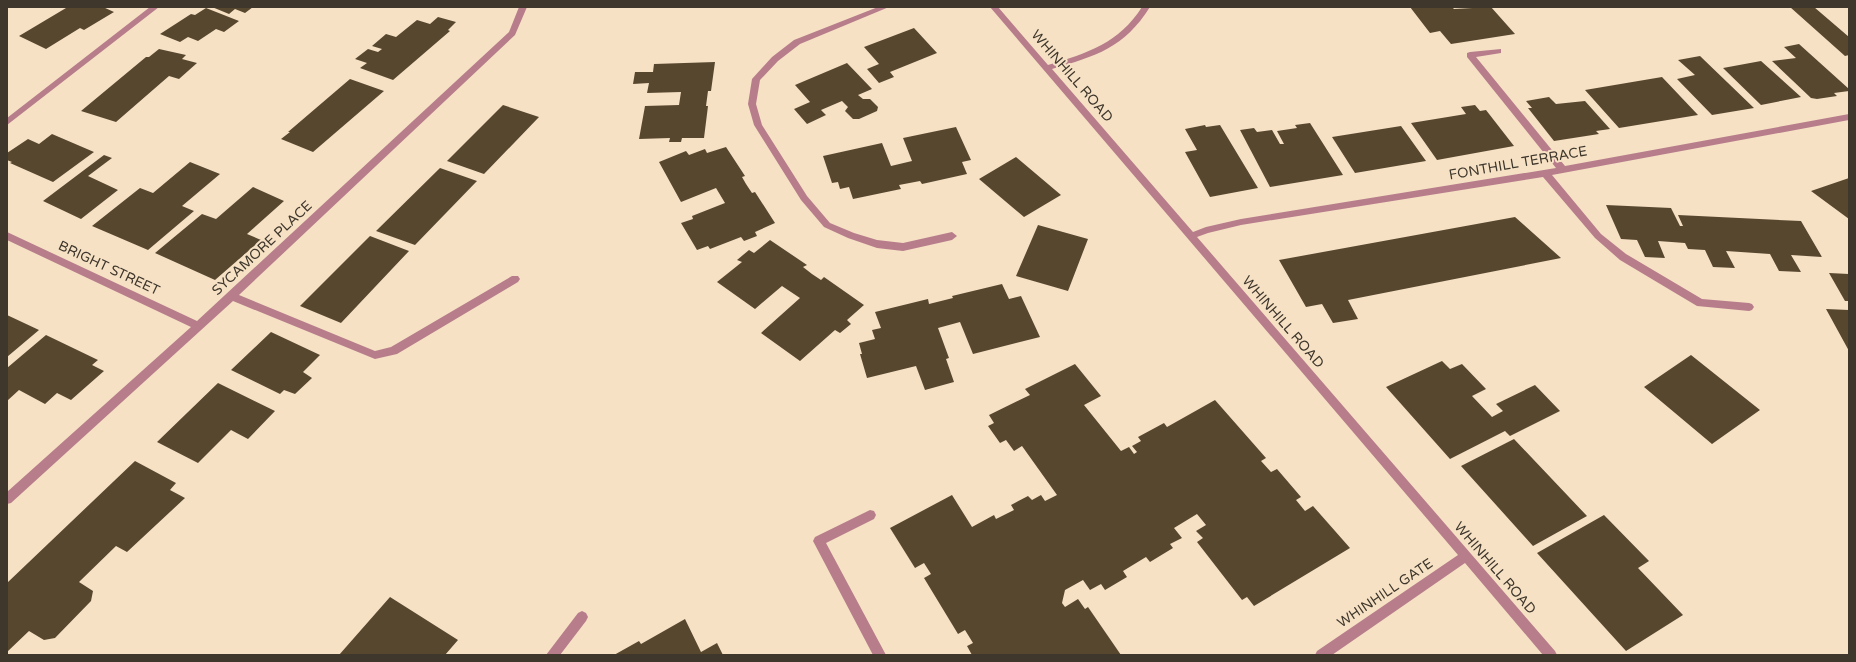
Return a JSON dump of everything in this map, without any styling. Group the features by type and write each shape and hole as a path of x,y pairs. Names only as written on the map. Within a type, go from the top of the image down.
{"street":[{"path":"7,122 155,7"},
{"name":"SYCAMORE PLACE","path":"7,499 232,296 512,34 523,7"},
{"path":"885,7 797,42 775,59 756,79 752,104 758,125 804,198 827,225 851,236 877,244 903,246 952,236"},
{"name":"WHINHILL ROAD","path":"994,7 1551,655"},
{"path":"1047,68 1104,49 1127,31 1146,7"},
{"path":"1498,51 1470,55 1563,170"},
{"name":"FONTHILL TERRACE","path":"1191,236 1206,230 1241,222 1563,170 1849,117"},
{"path":"1545,173 1598,236 1623,258 1700,303 1749,307"},
{"name":"BRIGHT STREET","path":"7,236 198,326"},
{"path":"232,296 375,355 393,351 515,279"},
{"path":"870,515 819,541 880,655"},
{"name":"WHINHILL GATE","path":"1321,655 1466,556"},
{"path":"552,655 582,617"}],"building":[{"path":"63,7 103,7 114,12 84,30 80,28 46,49 19,36 66,8"},
{"path":"212,7 253,7 245,13 235,9 229,14"},
{"path":"1410,7 1452,7 1454,9 1491,7 1515,34 1451,44 1440,31 1430,33"},
{"path":"1790,7 1814,7 1849,37 1849,55 1845,56"},
{"path":"206,8 239,21 224,32 216,29 198,41 188,37 180,42 160,34 191,14 195,15"},
{"path":"438,17 456,22 448,30 450,31 393,80 360,68 367,63 355,59 368,49 378,52 382,49 372,46 386,34 396,37 417,20 430,24"},
{"path":"914,28 937,53 890,72 894,77 879,83 867,69 879,64 864,47"},
{"path":"1799,44 1849,89 1849,91 1834,93 1837,96 1817,99 1811,98 1772,61 1796,58 1784,47"},
{"path":"159,49 186,55 182,59 197,63 179,79 169,76 116,122 81,111 146,57 149,57"},
{"path":"1700,56 1754,108 1712,115 1677,79 1695,75 1678,60"},
{"path":"1761,61 1801,97 1761,105 1723,68"},
{"path":"715,62 711,91 708,91 706,106 708,106 704,138 682,138 681,142 669,142 670,138 639,139 645,106 679,105 681,92 647,93 649,83 633,84 635,72 653,72 654,64"},
{"path":"847,63 872,89 858,95 863,99 870,99 878,107 877,111 859,119 853,119 845,111 848,107 842,101 821,110 826,115 807,124 794,109 810,102 795,85"},
{"path":"1662,77 1698,115 1619,128 1585,90"},
{"path":"350,79 384,91 313,152 281,139 290,132 288,132"},
{"path":"1549,97 1556,104 1585,101 1610,129 1596,131 1599,134 1554,141 1528,108 1532,108 1526,101"},
{"path":"503,105 539,117 484,174 447,161"},
{"path":"1475,105 1480,111 1486,110 1514,146 1437,160 1411,123 1466,114 1461,107"},
{"path":"1310,123 1343,175 1270,187 1240,130 1254,128 1257,132 1272,130 1280,144 1284,144 1277,131 1297,128 1295,125"},
{"path":"1205,125 1206,127 1220,125 1258,188 1210,197 1185,152 1197,150 1185,129"},
{"path":"1401,126 1426,161 1355,173 1332,137"},
{"path":"956,127 971,160 962,162 967,174 922,184 920,181 899,185 901,189 853,199 849,187 840,189 838,182 832,183 823,156 882,143 891,166 912,161 903,138"},
{"path":"52,134 94,152 53,182 10,163 12,162 7,160 7,153 28,139 39,144"},
{"path":"726,147 745,176 742,177 746,184 752,193 755,192 775,223 755,232 757,236 744,241 741,237 710,249 708,246 697,250 681,223 693,219 692,216 725,203 716,188 681,202 659,162 686,151 689,155 705,149 707,153"},
{"path":"104,155 112,158 88,176 118,190 81,219 43,201"},
{"path":"1016,157 1061,195 1024,217 979,179"},
{"path":"190,162 220,174 182,206 194,211 148,250 92,226 140,188 153,193"},
{"path":"440,168 477,181 415,245 376,231"},
{"path":"1849,178 1849,219 1811,191"},
{"path":"253,187 284,201 247,234 261,240 215,280 155,253 202,214 216,219"},
{"path":"1606,205 1671,208 1680,226 1683,226 1678,215 1801,221 1822,257 1791,255 1801,272 1779,271 1770,254 1726,251 1735,268 1713,267 1705,250 1688,249 1685,243 1658,241 1665,258 1645,257 1637,240 1621,239"},
{"path":"1515,217 1561,258 1348,300 1358,319 1333,323 1322,304 1306,307 1279,260"},
{"path":"1038,225 1088,239 1068,291 1016,276"},
{"path":"370,236 409,251 341,323 300,306"},
{"path":"770,240 807,265 803,267 812,274 821,280 824,277 864,305 847,320 851,324 840,333 835,330 800,361 761,333 800,298 782,286 755,309 717,282 742,262 737,260 749,250 754,253"},
{"path":"1829,273 1849,274 1849,301 1845,301"},
{"path":"1002,284 1009,299 1021,296 1040,337 973,354 960,322 938,328 949,358 946,359 954,382 925,390 916,366 867,378 860,354 862,354 859,343 875,339 872,330 881,328 875,312 928,299 929,304 953,298 952,296"},
{"path":"1826,309 1849,310 1849,351"},
{"path":"7,315 39,330 7,357"},
{"path":"271,332 320,355 303,372 312,378 295,394 284,390 280,394 231,370"},
{"path":"46,335 98,360 92,365 104,371 71,400 57,393 45,404 19,390 7,401 7,368"},
{"path":"1691,355 1760,410 1712,444 1644,387"},
{"path":"1442,361 1450,369 1462,364 1486,389 1472,396 1492,417 1503,411 1496,404 1535,385 1560,411 1510,436 1505,431 1450,459 1386,387"},
{"path":"1075,364 1101,396 1084,405 1121,451 1129,447 1134,454 1137,452 1132,446 1141,441 1138,437 1164,423 1167,427 1215,400 1266,458 1261,461 1271,472 1277,469 1301,497 1296,500 1305,511 1313,506 1350,548 1254,606 1247,597 1242,600 1197,542 1203,538 1196,531 1206,525 1197,514 1174,528 1182,538 1170,544 1173,548 1150,562 1146,557 1123,571 1127,577 1105,590 1101,584 1090,590 1083,580 1065,590 1062,603 1065,607 1078,599 1085,609 1088,607 1121,655 972,655 967,646 973,643 965,630 958,634 924,578 931,574 924,563 915,568 890,528 952,495 972,527 994,515 996,519 1014,510 1011,505 1028,496 1032,500 1041,495 1045,501 1057,495 1022,446 1014,451 1006,440 1000,443 988,426 994,423 989,415 1030,395 1025,389"},
{"path":"218,383 275,411 248,439 231,430 198,463 157,442"},
{"path":"1514,439 1587,516 1533,546 1461,466"},
{"path":"135,461 176,483 170,490 185,498 127,552 116,546 79,582 93,591 91,601 55,638 44,640 29,631 7,652 7,583"},
{"path":"1604,515 1649,561 1638,568 1683,615 1626,651 1537,553"},
{"path":"390,597 458,640 445,655 339,655"},
{"path":"685,619 701,652 717,643 723,655 614,655 639,641 641,644"}]}
